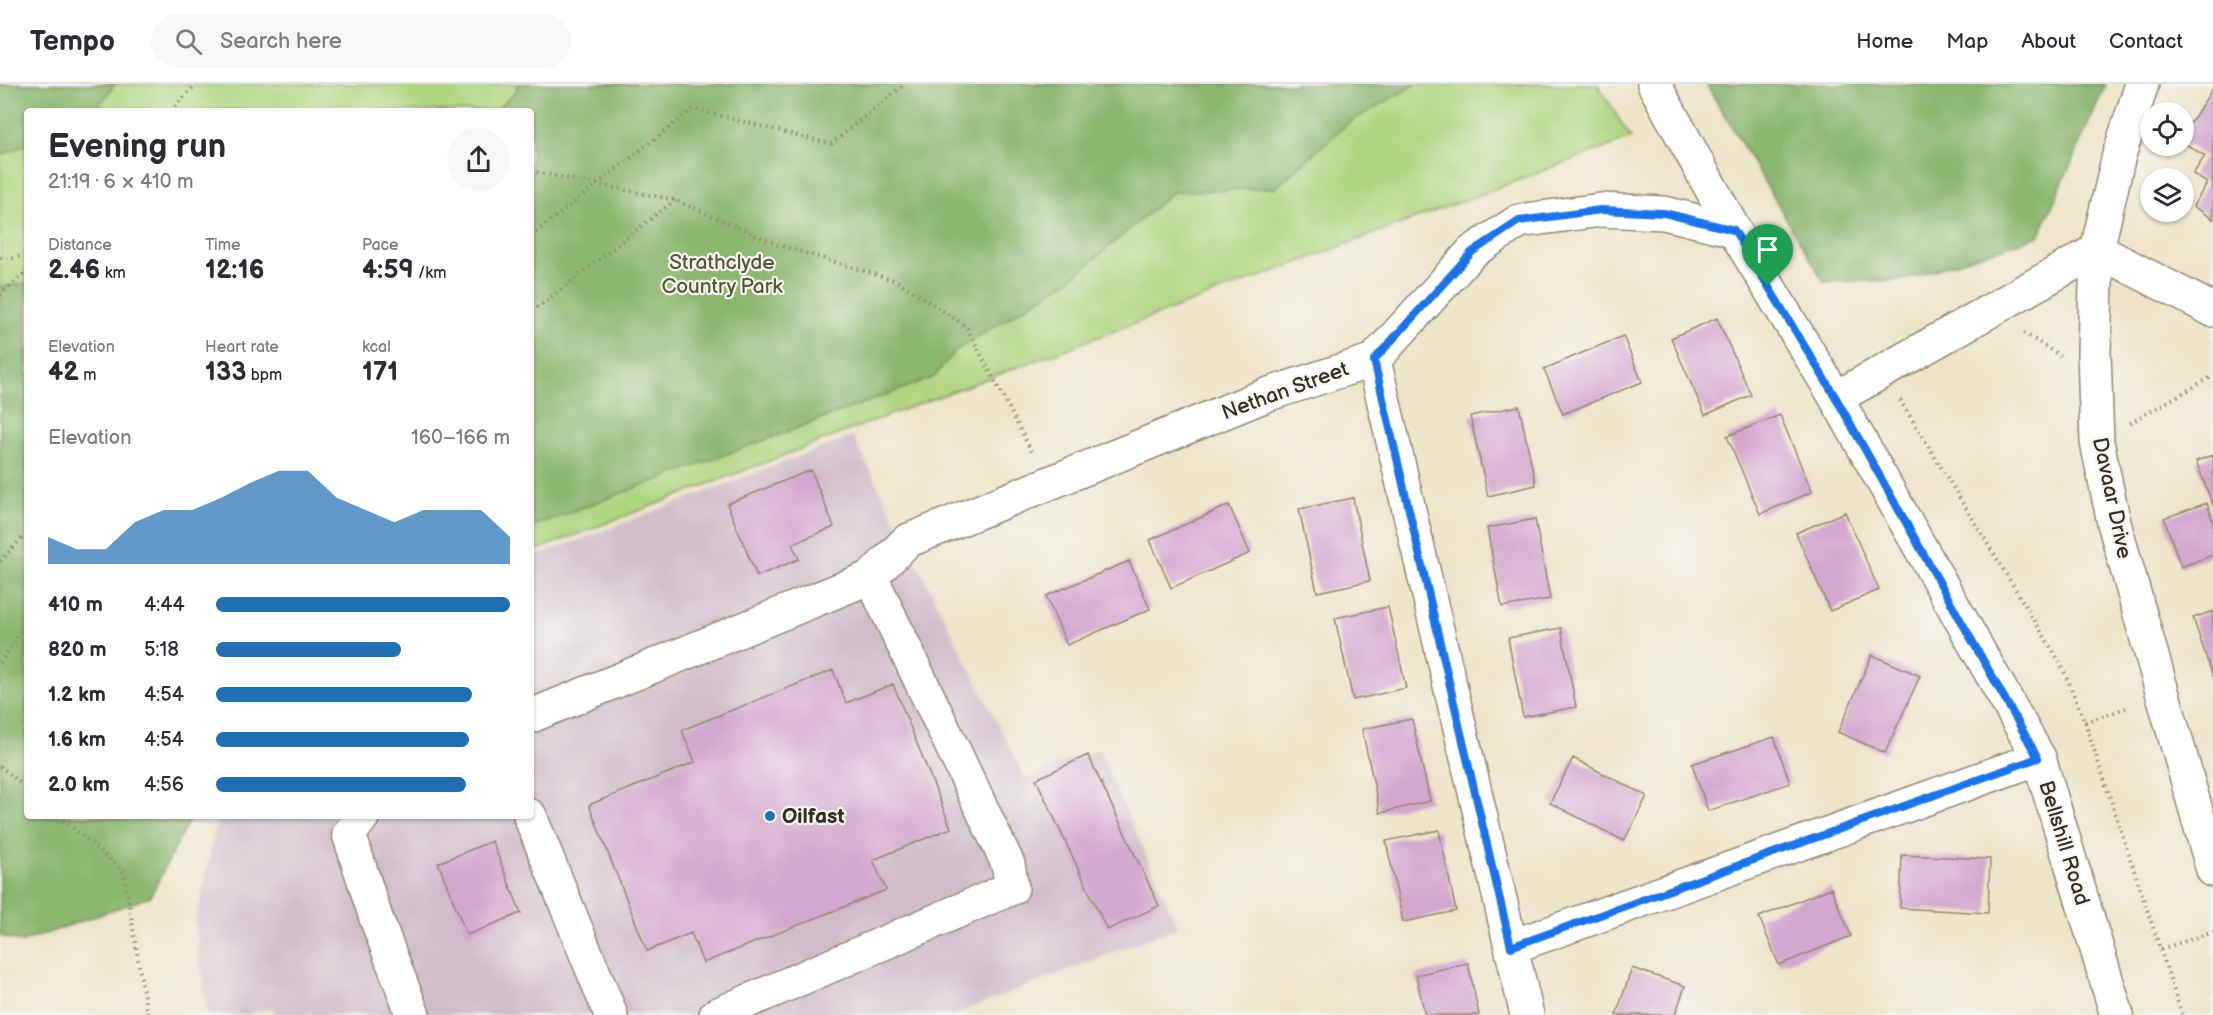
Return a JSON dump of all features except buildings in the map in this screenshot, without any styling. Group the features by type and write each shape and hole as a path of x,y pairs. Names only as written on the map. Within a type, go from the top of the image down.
{"street":[{"name":"Bellshill Road","path":"1654,84 1734,230 1836,398 2038,758 2117,1015"},
{"name":"Davaar Drive","path":"2142,84 2119,155 2097,250 2095,379 2097,442 2114,523 2213,870"},
{"name":"Nethan Street","path":"871,578 907,541 1266,395 1374,360 1472,252 1519,221 1601,210 1664,213 1734,230"},
{"path":"1836,398 2097,250 2213,310"},
{"path":"1374,360 1527,1015"},
{"path":"534,715 871,578 1008,864 1012,888 716,1015"},
{"path":"1511,947 2038,758"},
{"path":"361,819 350,834 376,918 413,1015"},
{"path":"531,819 611,1015"}],"path":[{"path":"174,108 196,84"},
{"path":"534,234 693,109 831,144 905,84"},
{"path":"534,172 675,200 776,244 897,281 966,326 1049,483"},
{"path":"534,308 675,200"},
{"path":"0,258 24,256"},
{"path":"0,295 24,274"},
{"path":"1982,315 2021,331 2095,379"},
{"path":"1882,372 2061,664 2085,722 2182,1015"},
{"path":"2097,442 2213,376"},
{"path":"0,561 24,536"},
{"path":"0,663 24,627"},
{"path":"2085,722 2163,695"},
{"path":"0,766 24,786"},
{"path":"62,819 124,872 147,1015"},
{"path":"2161,949 2213,932"}],"shaded area":[{"path":"853,436 1025,778 1098,749 1178,927 953,1015 276,1015 272,1007 245,1015 208,1015 195,925 217,819 534,819 534,557"}],"green space":[{"name":"Strathclyde Country Park","path":"0,84 1597,84 1631,138 884,417 534,551 534,108 24,108 24,797 0,810"},
{"path":"0,84 115,84 97,108 24,108 24,145 0,156"},
{"name":"Strathclyde Country Park","path":"517,84 1416,84 1348,123 1275,188 1173,192 1071,279 955,351 934,377 534,526 534,108 498,108 517,91"},
{"path":"1706,84 2106,84 2039,236 1904,280 1824,282"},
{"path":"24,283 24,819 189,819 150,897 22,942 0,936 0,287"}],"place":[{"name":"Oilfast","path":"770,816"}],"route":[{"path":"1601,210 1664,213 1734,230 1768,286 1836,398 2038,758 1511,947 1374,360 1472,252 1519,221 1601,210"}]}
